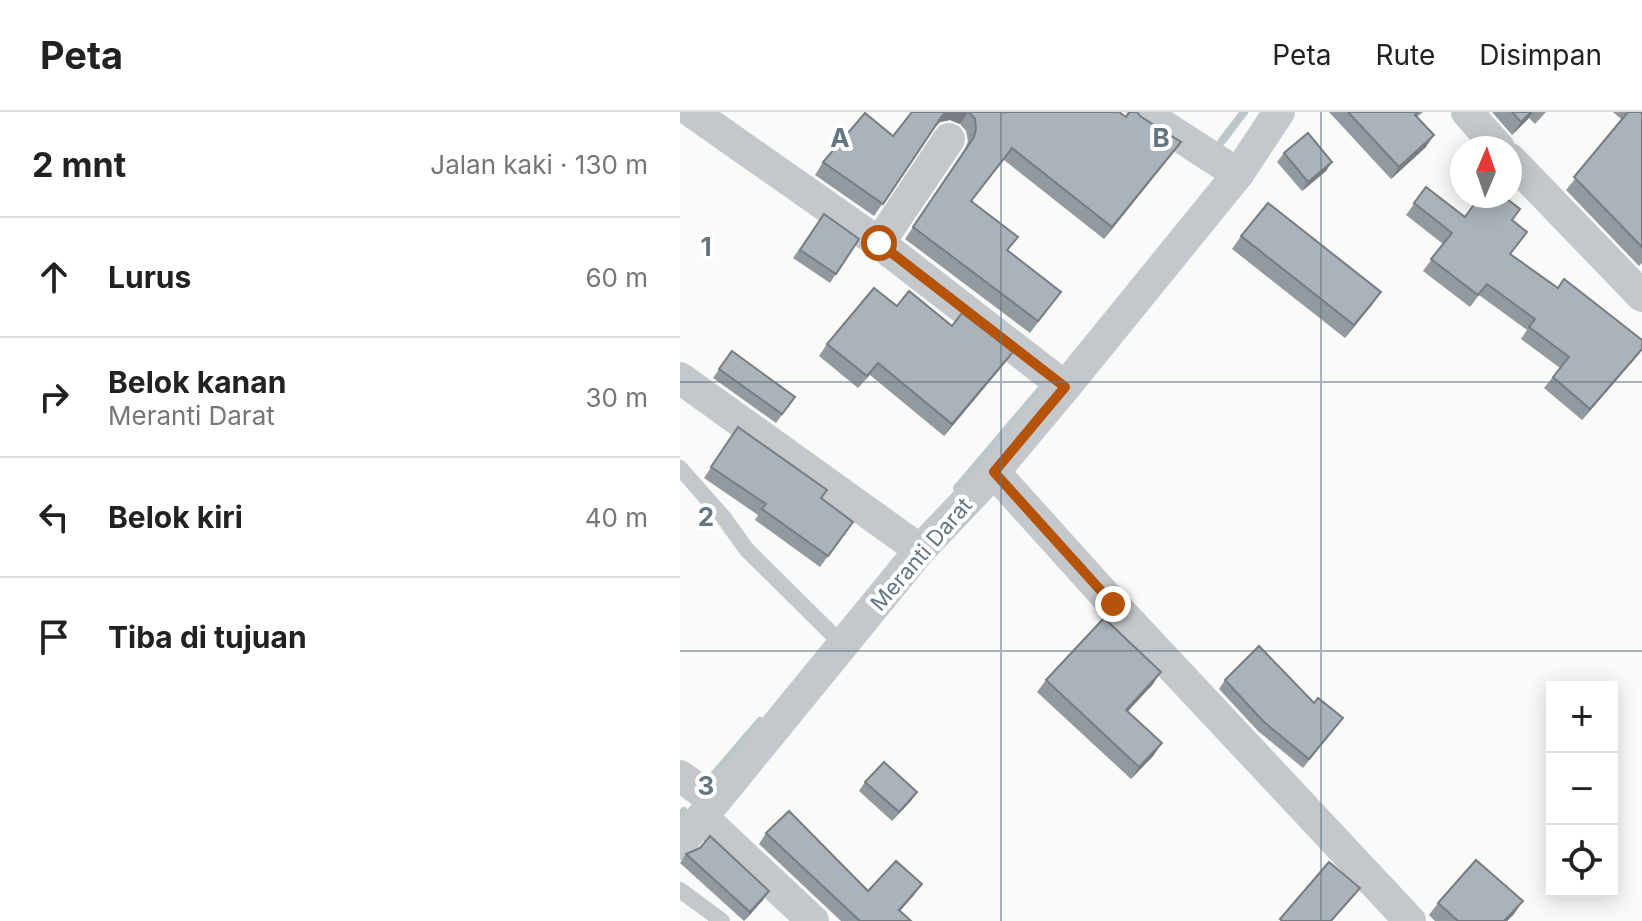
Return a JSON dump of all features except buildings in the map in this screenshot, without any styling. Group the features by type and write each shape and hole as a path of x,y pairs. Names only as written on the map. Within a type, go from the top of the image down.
{"street":[{"path":"692,112 879,243 1065,387"},
{"path":"1142,112 1238,174"},
{"name":"Meranti Darat","path":"680,844 920,550 994,472 1065,387 1238,174 1279,112"},
{"path":"1467,112 1488,136"},
{"path":"879,243 949,139"},
{"path":"1522,171 1642,296"},
{"path":"680,378 920,550"},
{"path":"994,472 1113,604 1410,921"},
{"path":"680,776 813,921"}],"lane":[{"path":"680,468 724,518 747,550 844,646"},
{"path":"680,890 722,921"}],"waterway":[{"path":"1222,141 1244,112"},
{"path":"957,488 1042,388"},
{"path":"713,776 760,721"},
{"path":"680,815 684,811"}],"route":[{"path":"879,243 1065,387 994,472 1113,604"}]}
